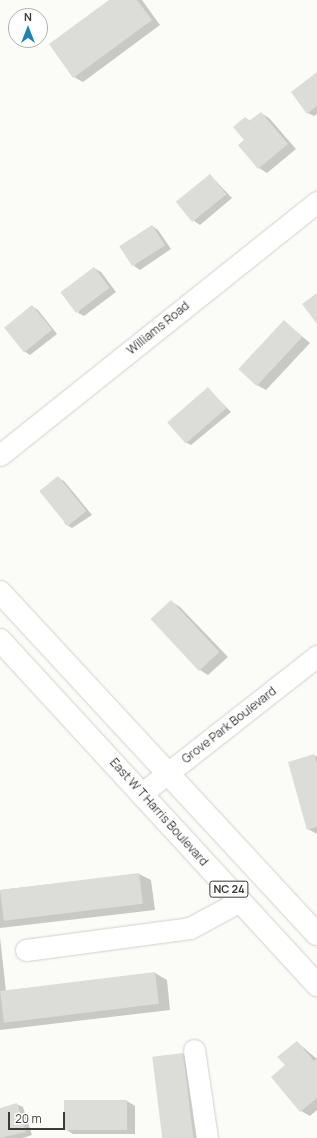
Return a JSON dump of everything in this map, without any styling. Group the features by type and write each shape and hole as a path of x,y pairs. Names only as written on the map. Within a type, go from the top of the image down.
{"main road":[{"name":"NC 24","path":"0,592 317,934"},
{"name":"East W T Harris Boulevard","path":"0,640 317,985"}],"street":[{"name":"Williams Road","path":"0,455 317,202"},
{"name":"Grove Park Boulevard","path":"141,794 317,656"},
{"path":"26,950 190,928 240,901"},
{"path":"194,1050 207,1138"}],"building":[{"path":"109,0 137,0 152,20 73,78 49,44"},
{"path":"317,72 317,106 307,114 291,92"},
{"path":"261,112 288,144 258,169 238,145 244,140 233,127 245,117 249,121"},
{"path":"210,174 226,194 192,222 176,202"},
{"path":"152,225 165,245 132,266 119,246"},
{"path":"94,267 110,288 76,313 60,292"},
{"path":"317,293 317,324 302,304"},
{"path":"32,305 52,330 24,353 4,328"},
{"path":"284,320 302,337 257,386 238,369"},
{"path":"208,387 226,408 186,444 167,422"},
{"path":"58,476 86,511 68,526 39,491"},
{"path":"171,600 219,652 199,671 151,619"},
{"path":"314,754 317,764 317,827 307,830 288,762"},
{"path":"139,873 143,904 4,921 0,890"},
{"path":"155,972 159,1004 4,1023 0,991"},
{"path":"297,1041 314,1061 317,1058 317,1098 300,1112 271,1077 285,1065 277,1057"},
{"path":"183,1053 193,1138 162,1138 152,1057"},
{"path":"64,1100 127,1100 127,1130 64,1130"},
{"path":"17,1103 26,1132 0,1138 0,1108"}]}
